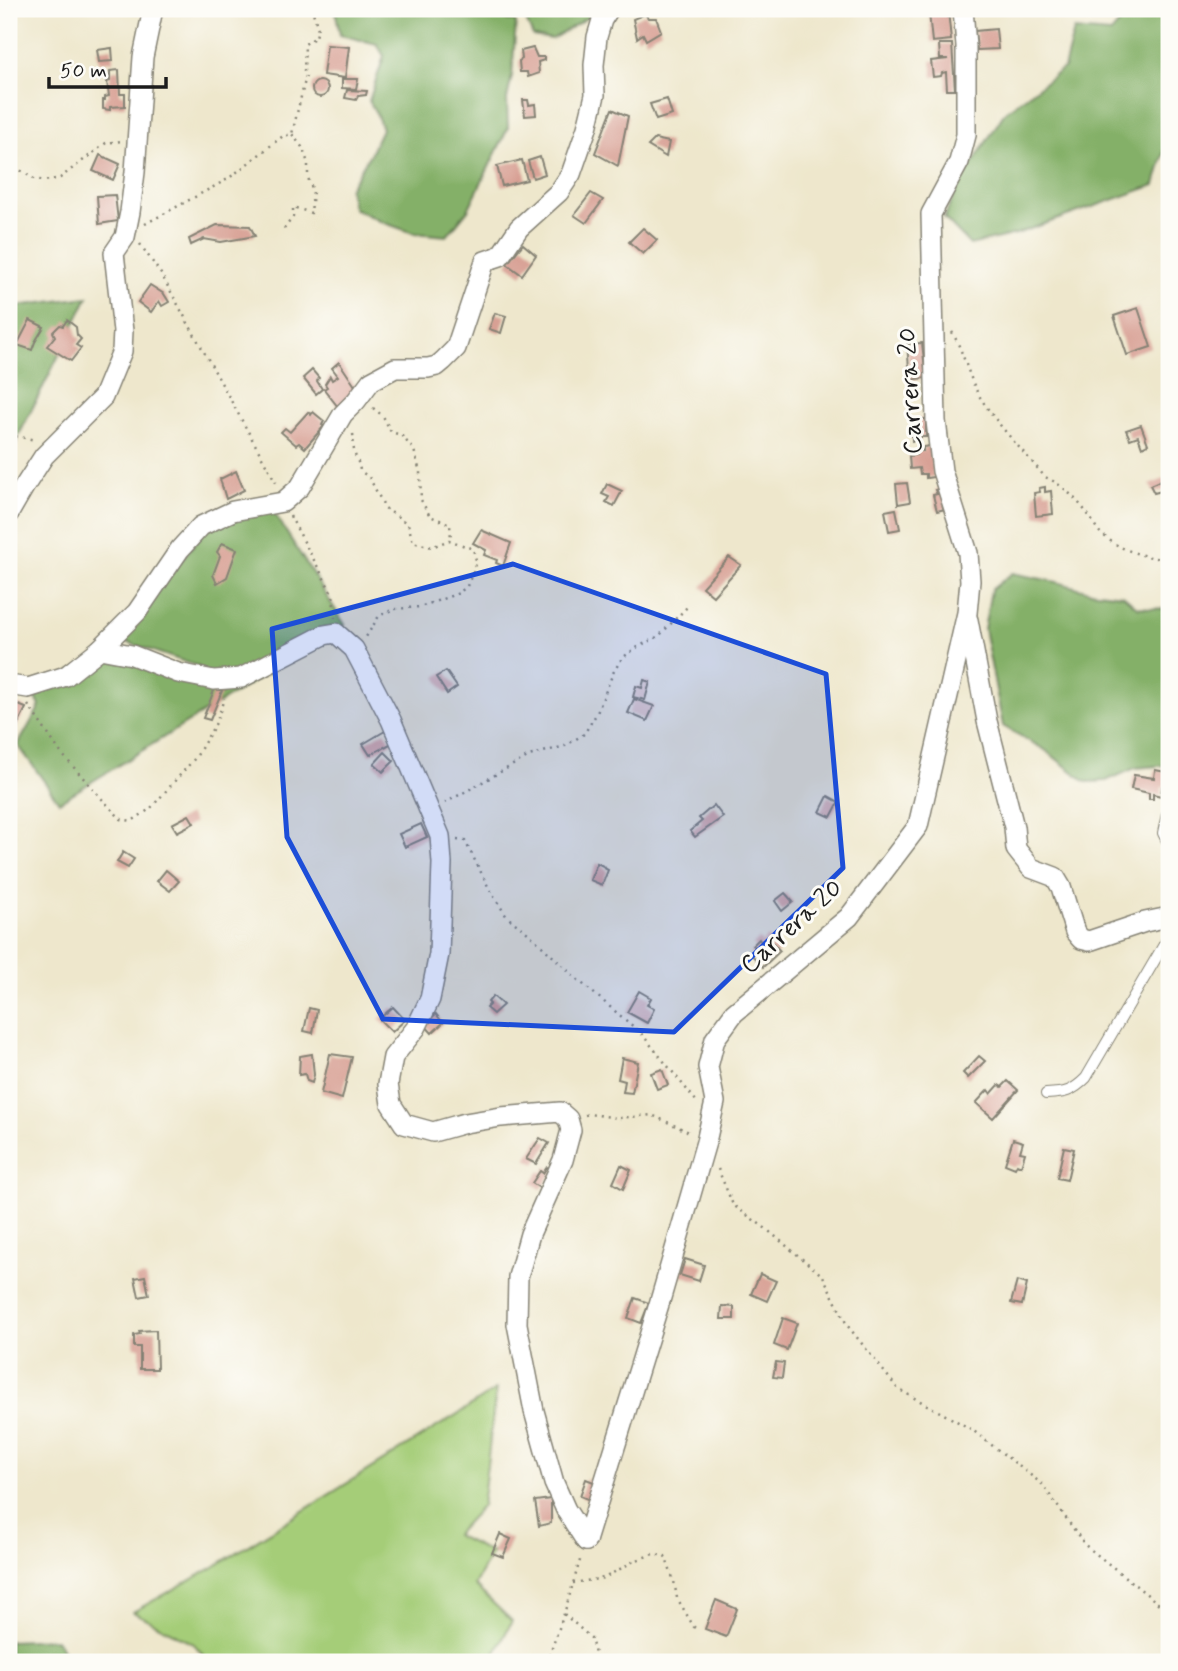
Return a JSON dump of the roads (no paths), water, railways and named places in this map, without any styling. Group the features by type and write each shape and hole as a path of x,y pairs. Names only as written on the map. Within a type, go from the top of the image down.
{"street":[{"path":"9,513 44,456 103,397 122,351 123,331 114,253 125,237 135,172 143,57 153,9"},
{"path":"17,687 66,676 100,649 137,611 180,548 201,526 233,510 283,502 300,487 343,414 358,403 371,381 395,368 437,366 456,348 485,261 500,256 519,228 559,192 571,174 595,95 597,37 602,20 609,9"},
{"name":"Carrera 20","path":"100,649 132,655 178,673 214,680 241,678 324,635 336,633 354,649 391,720 440,836 442,863 437,965 426,1009 416,1028 393,1057 388,1084 391,1104 404,1124 433,1132 477,1121 541,1112 560,1112 568,1119 571,1130 563,1160 530,1234 518,1277 517,1324 534,1411 554,1483 566,1510 586,1541 706,1142 715,1102 708,1067 715,1039 734,1013 849,917 918,826 967,612 970,581 968,553 942,471 936,421 931,214 959,162 966,135 966,46 963,9"},
{"path":"967,612 987,721 1014,827 1016,849 1031,868 1055,877 1061,887 1075,932 1081,939 1089,941 1145,922 1169,917"}],"lane":[{"path":"1167,814 1163,833 1169,845"},
{"path":"1046,1094 1076,1089 1086,1079 1169,936"}]}
